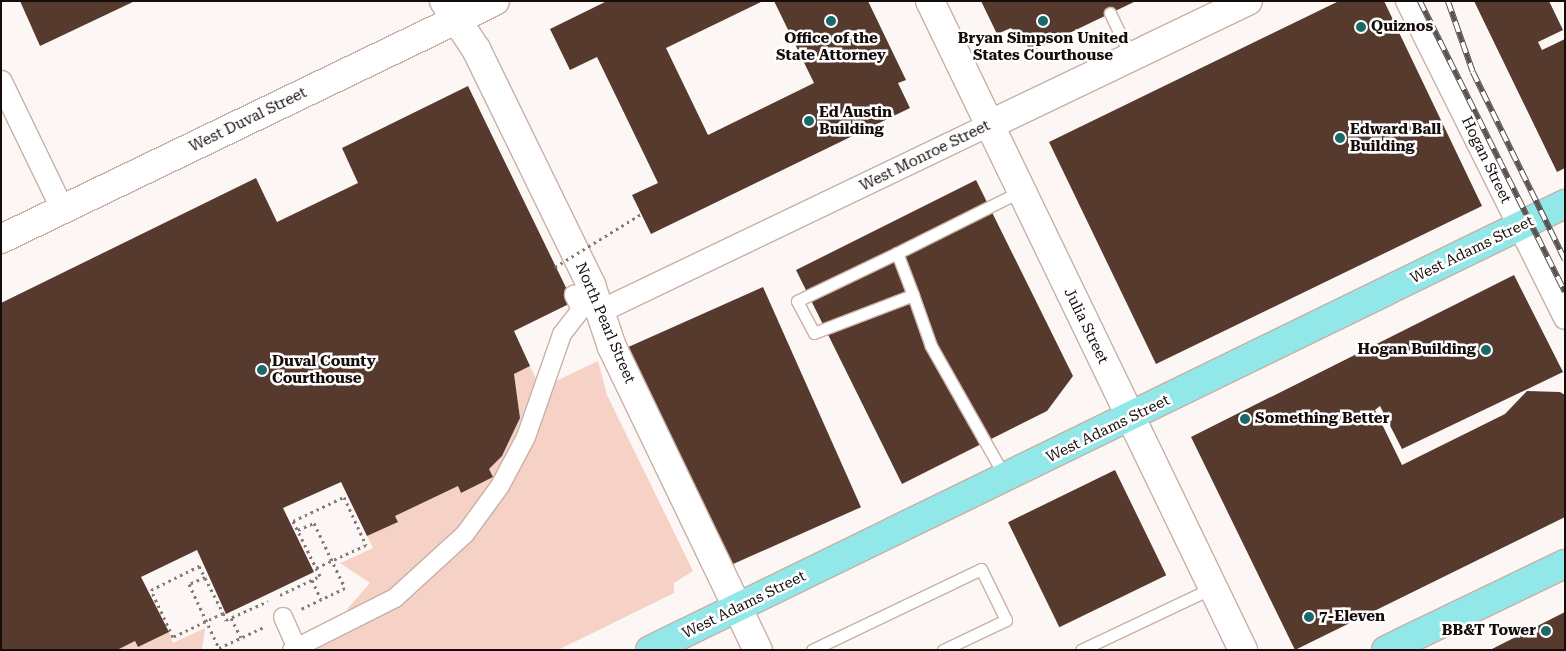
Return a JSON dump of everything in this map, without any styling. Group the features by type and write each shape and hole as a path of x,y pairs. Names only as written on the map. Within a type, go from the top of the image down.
{"main road":[{"name":"West Adams Street","path":"650,650 1006,479 1565,204"},
{"path":"1386,650 1565,564"}],"street":[{"name":"West Duval Street","path":"1,239 63,210 450,11 495,1"},
{"name":"Julia Street","path":"930,1 1212,588 1236,647"},
{"name":"West Monroe Street","path":"601,311 1248,1"},
{"name":"Hogan Street","path":"1407,1 1565,318"},
{"name":"North Pearl Street","path":"450,11 476,49 601,311 612,347 758,650"},
{"path":"1,82 63,210"},
{"path":"283,618 296,649 395,598 465,534 500,486 526,436 562,334 581,310 574,295"}],"lane":[{"path":"1110,13 1131,57"},
{"path":"912,295 814,333 797,301 1021,191"},
{"path":"897,253 931,346 1006,479"},
{"path":"812,650 981,569 1006,620 943,650"},
{"path":"1081,650 1212,588"}],"path":[{"path":"555,267 641,214"},
{"path":"223,613 174,637 151,590 199,566 223,613 226,620 312,580 320,576 316,568 298,530 293,521 344,497 366,545 316,568"},
{"path":"298,530 314,523"},
{"path":"190,584 205,577"},
{"path":"312,580 321,599"},
{"path":"231,618 240,638"}],"shaded area":[{"path":"598,361 607,395 693,571 674,583 674,593 558,650 314,650 398,602 431,578 455,552 533,438 556,381"},
{"path":"530,366 539,385 515,451 469,520 407,580 354,615 347,609 370,583 340,563 373,548 367,536 398,522 395,516 458,486 461,493 493,477 489,469 502,456 520,418 514,374"},
{"path":"205,628 202,650 117,650 135,641 138,647 169,632 173,643"}],"building":[{"path":"20,1 135,1 40,46"},
{"name":"Ed Austin Building","path":"607,1 763,1 666,48 708,135 814,83 774,1 868,1 906,80 898,83 910,108 651,234 632,195 658,183 597,57 570,70 550,29"},
{"name":"Bryan Simpson United States Courthouse","path":"981,1 1136,1 1032,51 1011,28 997,34"},
{"path":"1339,1 1384,1 1482,206 1156,364 1049,142"},
{"path":"1474,1 1549,1 1563,30 1538,42 1542,50 1565,39 1565,168 1557,172"},
{"name":"Duval County Courthouse","path":"468,86 573,302 514,331 530,366 514,374 520,418 502,456 489,469 493,477 461,493 458,486 395,516 398,522 367,536 341,482 283,508 314,572 226,614 197,550 141,577 169,632 138,647 135,641 117,650 1,650 1,303 256,178 277,222 358,183 342,148"},
{"path":"976,180 1073,376 1047,411 902,484 796,270"},
{"path":"1514,275 1563,372 1402,449 1380,406 1375,410 1402,465 1505,414 1527,391 1560,392 1565,395 1565,517 1295,650 1191,437"},
{"path":"763,287 861,507 726,567 628,347"},
{"path":"1115,470 1166,575 1059,627 1008,522"},
{"name":"BB&T Tower","path":"1565,612 1565,650 1490,650"}],"railway":[{"path":"1420,1 1565,292"},
{"path":"1448,1 1473,72 1565,260"}],"place":[{"name":"Office of the State Attorney","path":"831,21"},
{"name":"Bryan Simpson United States Courthouse","path":"1043,21"},
{"name":"Quiznos","path":"1361,27"},
{"name":"Ed Austin Building","path":"809,121"},
{"name":"Edward Ball Building","path":"1340,138"},
{"name":"Hogan Building","path":"1486,350"},
{"name":"Duval County Courthouse","path":"262,370"},
{"name":"Something Better","path":"1245,419"},
{"name":"7-Eleven","path":"1309,617"},
{"name":"BB&T Tower","path":"1546,631"}]}
